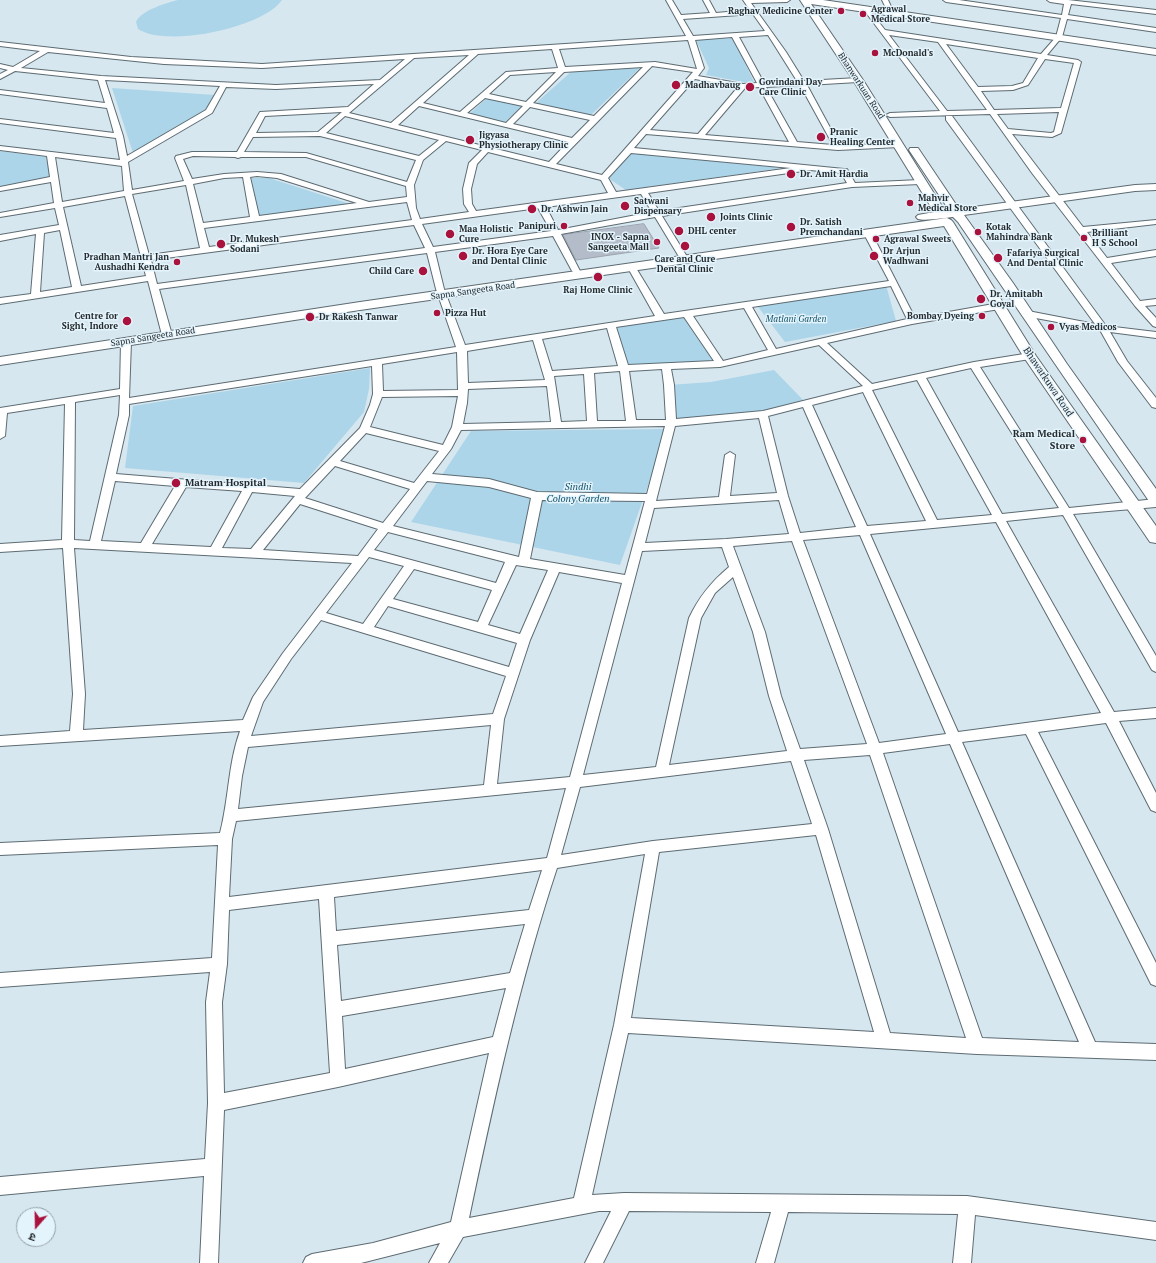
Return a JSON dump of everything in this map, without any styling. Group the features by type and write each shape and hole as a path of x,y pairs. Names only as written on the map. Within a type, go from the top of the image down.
{"main road":[{"path":"805,2 891,13 1156,56"},
{"name":"Bhanwarkuan Road","path":"805,2 858,80 899,145 920,182 951,217"},
{"path":"818,3 869,13 1156,52"},
{"name":"Bhanwarkuan Road","path":"818,3 890,115 951,217"},
{"path":"951,217 1057,199 1135,188 1156,187"},
{"name":"Sapna Sangeeta Road","path":"0,353 360,306 576,271 868,234 951,217"},
{"name":"Sapna Sangeeta Road","path":"441,292 632,268 683,257 951,217"},
{"name":"Bhawarkuwa Road","path":"951,217 999,306 1030,356 1156,538"},
{"name":"Bhawarkuwa Road","path":"951,217 1028,314 1061,365 1156,500"},
{"name":"Sapna Sangeeta Road","path":"0,360 126,342 167,332"}],"street":[{"path":"604,178 701,68 691,39 669,0"},
{"path":"706,0 714,15"},
{"path":"746,1 787,0"},
{"path":"885,0 891,13"},
{"path":"946,0 1156,30"},
{"path":"1050,0 1156,12"},
{"path":"1111,0 1156,5"},
{"path":"746,1 770,33 802,83 838,148"},
{"path":"976,89 1014,88 1026,84 1043,56 1057,39 1068,2"},
{"path":"678,16 754,12"},
{"path":"869,13 1103,328 1124,362 1156,405"},
{"path":"884,32 1078,62 1057,133 1007,131"},
{"path":"0,66 15,69 101,78 224,85 256,76 411,57 770,33"},
{"path":"735,36 794,144"},
{"path":"940,40 993,111 1035,171 1138,304 1156,324"},
{"path":"0,44 47,50 219,65 256,76 276,87 381,82"},
{"path":"555,48 562,70"},
{"path":"0,77 47,50"},
{"path":"392,126 475,53"},
{"path":"320,134 411,57"},
{"path":"461,115 508,73 650,64 742,86 858,80"},
{"path":"550,165 650,64"},
{"path":"507,126 562,70"},
{"path":"101,78 119,136 125,162 128,193 167,332"},
{"path":"0,148 125,162 209,111 224,85"},
{"path":"700,136 742,86"},
{"path":"0,92 109,106"},
{"path":"483,95 596,119"},
{"path":"418,104 573,141"},
{"path":"890,115 947,116 993,111 1064,110"},
{"path":"238,156 263,114 346,112 392,126 604,178 613,195"},
{"path":"0,121 119,136"},
{"path":"644,132 700,136 809,168 844,171 852,185"},
{"path":"251,135 320,134 420,159"},
{"path":"209,1263 216,1103 214,1002 219,964 225,839 231,816 235,776 242,742 257,700 286,656 384,527 446,449 457,427 463,390 462,349 441,292 430,249 412,208 410,185 420,159 444,139"},
{"path":"628,150 747,151 794,144 838,148 899,145"},
{"path":"474,214 468,204 467,189 473,163 487,149"},
{"path":"51,154 58,204 77,290"},
{"path":"204,250 200,226 189,182 179,158 192,154 238,156 315,156 410,185"},
{"path":"145,258 809,168"},
{"path":"246,174 255,220"},
{"path":"0,215 224,176 246,174 278,176 367,204"},
{"path":"0,189 55,179"},
{"path":"155,287 556,233 656,214 852,185 920,182"},
{"path":"643,191 683,257"},
{"path":"200,226 412,199"},
{"path":"540,205 576,271"},
{"path":"1081,230 1156,222"},
{"path":"0,238 64,227"},
{"path":"35,296 40,231"},
{"path":"868,234 912,321"},
{"path":"1106,261 1156,253"},
{"path":"632,268 661,318"},
{"path":"0,301 152,278"},
{"path":"124,402 537,336 894,283"},
{"path":"1138,304 1156,302"},
{"path":"747,305 773,351"},
{"path":"378,394 463,390 550,379 589,370 720,364 912,321 999,306"},
{"path":"687,314 720,364"},
{"path":"1028,314 1103,328 1156,335"},
{"path":"611,325 624,368 631,423"},
{"path":"537,336 550,379 557,426"},
{"path":"820,341 868,387 933,524"},
{"path":"95,545 124,415 126,342"},
{"path":"457,427 671,423 763,414 868,387 974,365 1030,356"},
{"path":"255,552 300,496 364,429 376,404 378,394 377,362"},
{"path":"974,365 1066,510 1156,667"},
{"path":"438,1263 458,1229 499,1043 516,979 530,936 534,916 552,863 575,782 671,423 669,385 666,367"},
{"path":"589,370 592,425"},
{"path":"920,376 1110,717 1156,806"},
{"path":"0,436 1,411 124,391"},
{"path":"70,400 68,544 79,694 76,736"},
{"path":"806,403 1090,1049"},
{"path":"763,414 783,496 796,537 875,749 977,1046"},
{"path":"364,429 446,449"},
{"path":"724,500 730,455"},
{"path":"333,462 421,482 489,483 537,496 651,501 724,500 783,496"},
{"path":"110,477 182,484 248,488 300,496 384,527 518,561 628,580"},
{"path":"144,547 182,484"},
{"path":"215,551 248,488"},
{"path":"481,628 500,588 518,561 537,496"},
{"path":"637,547 726,543 1066,510 1156,503"},
{"path":"726,543 759,632 775,696 821,829 884,1040"},
{"path":"0,548 68,544 363,556 411,564 500,588"},
{"path":"366,629 411,564"},
{"path":"490,791 498,719 524,640 555,568"},
{"path":"661,772 695,618 704,599 714,585 736,568"},
{"path":"386,601 524,640"},
{"path":"317,615 513,673"},
{"path":"231,816 575,782 795,755 875,749 954,740 1110,717 1156,713"},
{"path":"242,742 498,719"},
{"path":"0,741 247,725"},
{"path":"1030,728 1156,979"},
{"path":"221,905 552,863 653,847 821,829"},
{"path":"0,849 225,839"},
{"path":"581,1206 622,1025 653,847"},
{"path":"326,891 338,1078"},
{"path":"329,939 534,916"},
{"path":"0,980 219,964"},
{"path":"333,1010 516,979"},
{"path":"622,1025 977,1046 1156,1052"},
{"path":"216,1103 499,1043"},
{"path":"0,1186 213,1167"},
{"path":"312,1263 373,1252 458,1229 599,1202 967,1205 1156,1231"},
{"path":"594,1263 624,1202"},
{"path":"765,1263 782,1204"},
{"path":"962,1263 967,1205"}],"green space":[{"path":"178,0 282,0 272,10 255,19 213,32 191,36 170,36 151,34 138,29 136,22 143,14"},
{"path":"733,38 754,82 749,83 706,75 709,68 696,40"},
{"path":"640,68 591,115 536,103 572,71"},
{"path":"112,88 215,95 208,110 133,153"},
{"path":"487,98 523,105 505,122 469,114"},
{"path":"0,151 46,157 50,178 0,187"},
{"path":"629,153 782,168 626,190 608,178"},
{"path":"251,178 269,178 350,204 259,216"},
{"name":"Matlani Garden","path":"886,285 896,321 785,342 755,303"},
{"path":"687,314 720,364 624,368 611,325"},
{"path":"370,368 369,389 364,412 304,483 125,468 133,406"},
{"path":"774,370 806,403 763,414 671,423 669,385 711,382"},
{"name":"Sindhi Colony Garden","path":"668,429 620,565 411,522 471,431"}],"building":[{"path":"644,224 659,248 576,260 563,235"}],"place":[{"name":"Raghav Medicine Center","path":"841,11"},
{"name":"Agrawal Medical Store","path":"863,14"},
{"name":"McDonald's","path":"875,53"},
{"name":"Madhavbaug","path":"676,85"},
{"name":"Govindani Day Care Clinic","path":"750,87"},
{"name":"Pranic Healing Center","path":"821,137"},
{"name":"Jigyasa Physiotherapy Clinic","path":"470,140"},
{"name":"Dr. Amit Hardia","path":"791,174"},
{"name":"Mahvir Medical Store","path":"910,203"},
{"name":"Satwani Dispensary","path":"625,206"},
{"name":"Dr. Ashwin Jain","path":"532,209"},
{"name":"Joints Clinic","path":"711,217"},
{"name":"Panipuri","path":"564,226"},
{"name":"Dr. Satish Premchandani","path":"791,227"},
{"name":"DHL center","path":"679,231"},
{"name":"Kotak Mahindra Bank","path":"978,232"},
{"name":"Maa Holistic Cure","path":"450,234"},
{"name":"Brilliant H S School","path":"1084,238"},
{"name":"Agrawal Sweets","path":"876,239"},
{"name":"INOX - Sapna Sangeeta Mall","path":"657,242"},
{"name":"Dr. Mukesh Sodani","path":"221,244"},
{"name":"Care and Cure Dental Clinic","path":"685,246"},
{"name":"Dr. Hora Eye Care and Dental Clinic","path":"463,256"},
{"name":"Dr Arjun Wadhwani","path":"874,256"},
{"name":"Fafariya Surgical And Dental Clinic","path":"998,258"},
{"name":"Pradhan Mantri Jan Aushadhi Kendra","path":"177,262"},
{"name":"Child Care","path":"423,271"},
{"name":"Raj Home Clinic","path":"598,277"},
{"name":"Dr. Amitabh Goyal","path":"981,299"},
{"name":"Pizza Hut","path":"437,313"},
{"name":"Bombay Dyeing","path":"982,316"},
{"name":"Dr Rakesh Tanwar","path":"310,317"},
{"name":"Centre for Sight, Indore","path":"127,321"},
{"name":"Vyas Medicos","path":"1051,327"},
{"name":"Ram Medical Store","path":"1083,440"},
{"name":"Matram Hospital","path":"176,483"}]}
